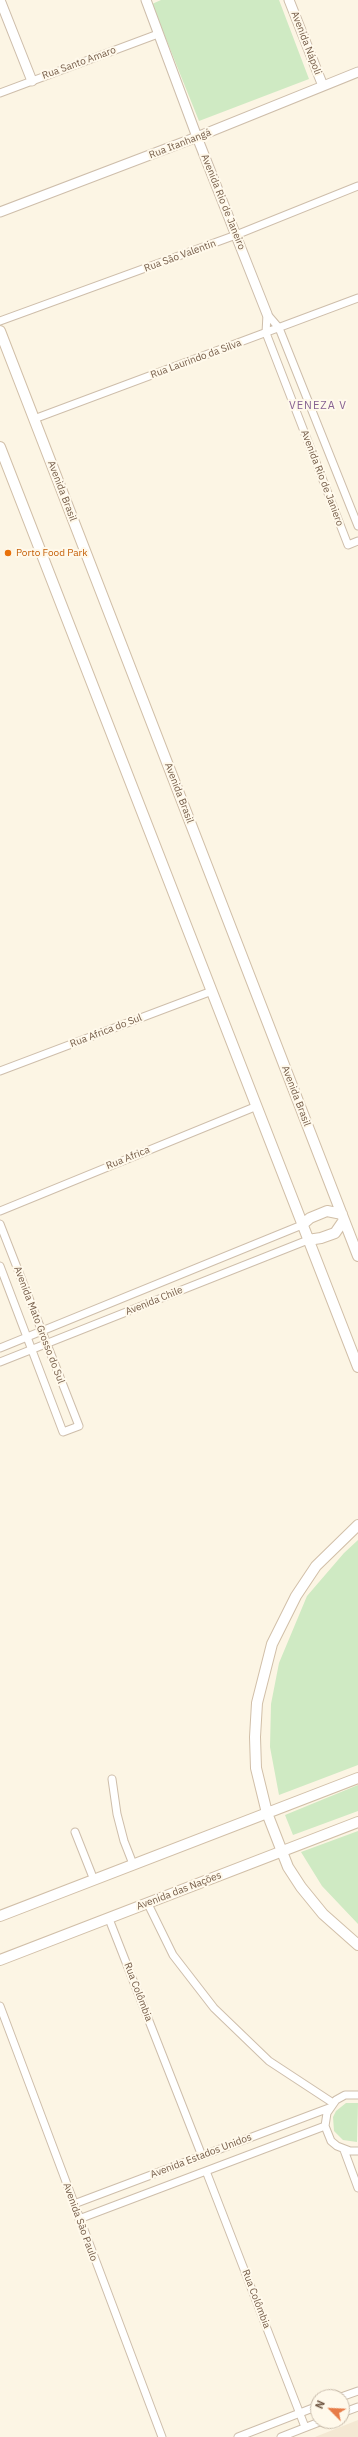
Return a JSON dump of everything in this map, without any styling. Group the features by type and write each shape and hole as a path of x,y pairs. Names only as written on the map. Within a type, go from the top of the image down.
{"main road":[{"name":"Avenida Brasil","path":"0,332 358,1256"},
{"path":"0,448 358,1367"},
{"path":"302,1225 310,1218 327,1210 343,1217 335,1233 321,1238 308,1240"},
{"path":"358,1525 316,1566 296,1596 272,1644 256,1703 254,1737 256,1768 267,1813 281,1851 301,1887 322,1914 358,1945"},
{"path":"0,1916 358,1778"},
{"name":"Avenida das Nações","path":"0,1960 358,1822"}],"street":[{"path":"0,0 32,81"},
{"name":"Avenida Rio de Janeiro","path":"146,0 197,137 267,314 279,328 358,526"},
{"name":"Avenida Nápoli","path":"289,0 323,86"},
{"name":"Rua Santo Amaro","path":"0,93 158,34"},
{"name":"Rua Itanhangá","path":"0,212 197,137 358,72"},
{"name":"Rua São Valentin","path":"0,321 236,235 358,186"},
{"name":"Rua Laurindo da Silva","path":"34,419 358,298"},
{"name":"Avenida Rio de Janeiro","path":"266,333 267,314"},
{"name":"Avenida Rio de Janiero","path":"266,333 348,545 358,542"},
{"name":"Rua Africa do Sul","path":"0,1071 212,991"},
{"name":"Rua Africa","path":"0,1211 257,1106"},
{"name":"Avenida Mato Grosso do Sul","path":"0,1224 46,1345 79,1426 63,1432 0,1266"},
{"name":"Avenida Chile","path":"0,1348 302,1225"},
{"name":"Avenida Chile","path":"0,1362 308,1240"},
{"path":"112,1779 117,1814 124,1841 133,1864"},
{"path":"75,1832 94,1880"},
{"path":"148,1904 173,1955 214,2008 269,2061 331,2105 325,2126 331,2141 344,2150 358,2151"},
{"name":"Rua Colômbia","path":"109,1919 202,2156"},
{"name":"Avenida São Paulo","path":"0,2006 162,2437"},
{"name":"Avenida Estados Unidos","path":"74,2204 202,2156 331,2105 345,2095 358,2095"},
{"name":"Avenida Estados Unidos","path":"79,2218 325,2126"},
{"path":"344,2150 358,2188"},
{"name":"Rua Colômbia","path":"206,2171 305,2428"},
{"path":"238,2437 310,2409"},
{"path":"281,2437 310,2426"}],"shaded area":[{"path":"358,2420 358,2437 315,2437 335,2429 350,2429 350,2423"}],"green space":[{"path":"161,0 279,0 309,79 199,121 152,4"},
{"path":"358,1540 358,1765 279,1795 270,1747 271,1704 279,1663 307,1596 344,1553"},
{"path":"358,1785 358,1811 293,1835 285,1815"},
{"path":"358,1831 358,1924 322,1886 301,1852"},
{"path":"346,2103 358,2103 357,2142 343,2140 334,2131 333,2117 336,2111"}],"place":[{"name":"Porto Food Park","path":"8,553"}],"district":[{"name":"VENEZA V","path":"318,406"}]}
